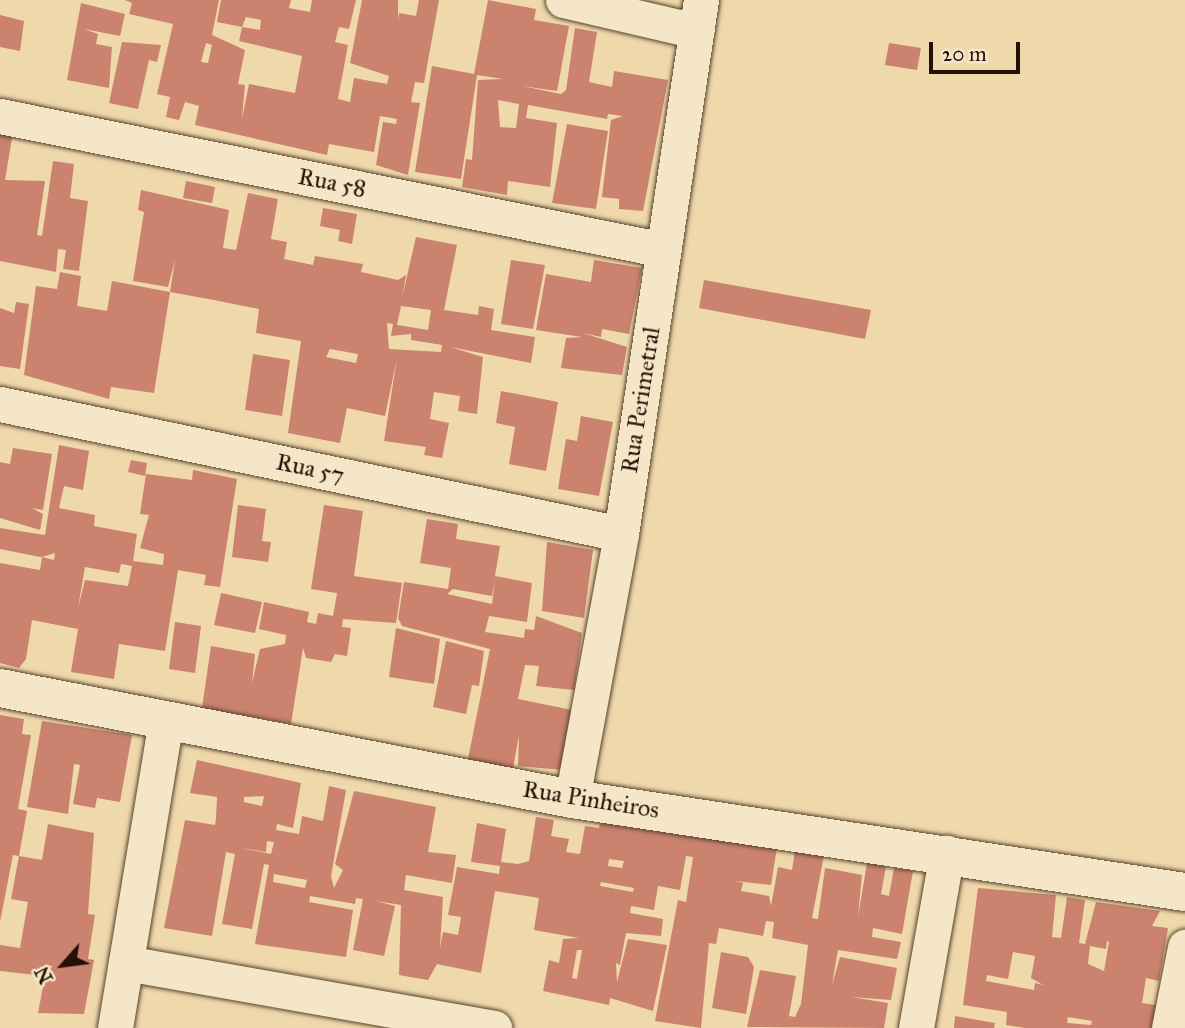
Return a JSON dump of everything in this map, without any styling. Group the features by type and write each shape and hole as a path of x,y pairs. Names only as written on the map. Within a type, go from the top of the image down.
{"street":[{"path":"563,0 699,15"},
{"name":"Rua Perimetral","path":"572,799 621,534 699,15"},
{"name":"Rua 58","path":"0,116 664,250"},
{"name":"Rua 57","path":"0,404 621,534"},
{"name":"Rua Pinheiros","path":"0,688 572,799 947,853 1185,892"},
{"path":"115,1028 166,719"},
{"path":"916,1028 947,853"},
{"path":"1170,1028 1185,947"},
{"path":"126,963 380,1019 494,1028"}],"building":[{"path":"125,0 219,0 212,35 245,50 238,84 245,85 242,119 249,84 295,93 302,56 239,41 242,27 217,22 221,0 291,0 289,8 310,12 312,0 356,0 349,29 339,27 335,42 348,45 338,99 350,102 354,78 387,84 389,76 350,63 362,0 398,0 398,21 399,13 416,16 419,0 439,0 424,83 415,82 411,102 420,103 408,175 376,165 383,122 396,124 397,119 380,116 374,152 329,144 327,155 195,125 199,106 185,102 179,120 166,117 170,97 157,94 173,24 129,14 132,3","holes":["246,17 261,20 260,30 242,27","206,43 212,45 208,63 201,62"]},
{"path":"488,0 536,9 534,20 569,26 557,91 522,86 561,94 566,90 575,28 597,32 589,82 612,87 614,71 668,80 643,211 619,209 619,199 602,197 611,120 623,116 608,114 607,119 528,105 526,118 557,123 550,187 508,181 507,195 462,187 466,159 472,160 478,80 503,79 477,75 461,179 415,172 432,66 474,74","holes":["498,100 519,104 516,128 500,127"]},
{"path":"81,3 125,14 120,36 84,29 98,34 96,44 112,47 109,88 67,80"},
{"path":"0,15 24,21 20,51 0,47"},
{"path":"122,42 161,45 157,62 149,60 138,109 109,103"},
{"path":"889,43 921,48 917,70 885,65"},
{"path":"567,124 608,131 596,209 552,203"},
{"path":"0,130 13,132 5,180 45,181 37,235 42,236 53,161 74,164 70,198 88,201 79,271 63,269 66,250 58,249 56,272 0,261"},
{"path":"186,181 215,187 212,203 183,198"},
{"path":"141,190 229,210 223,248 236,250 248,193 278,199 271,239 287,242 284,259 313,265 315,256 363,264 361,272 398,280 406,275 402,298 416,237 457,245 444,310 478,315 479,306 494,309 491,330 535,337 531,363 450,347 483,357 477,414 458,411 460,396 434,392 430,419 449,423 442,458 424,455 426,447 384,441 397,358 385,416 347,408 340,443 288,433 301,341 256,333 259,309 170,292 175,260 168,287 133,281 144,212 138,210","holes":["401,306 431,310 428,330 397,325","387,323 393,324 391,336 411,334 411,340 442,345 441,352 389,349","330,349 358,354 356,363 326,357"]},
{"path":"323,208 357,214 352,244 338,241 340,230 320,226"},
{"path":"511,260 545,265 533,329 501,324"},
{"path":"594,260 642,268 629,334 602,329 601,337 583,333 627,347 622,375 561,368 566,338 582,337 536,330 546,274 591,282"},
{"path":"60,272 81,276 77,306 107,311 112,281 170,292 154,393 111,387 109,399 24,375 36,286 57,289"},
{"path":"704,280 871,310 865,339 699,308"},
{"path":"16,302 29,304 20,369 0,366 0,308 14,313"},
{"path":"253,354 290,360 282,416 245,410"},
{"path":"501,391 558,402 546,471 509,464 515,427 496,423"},
{"path":"581,416 613,422 599,496 558,489 566,439 577,441"},
{"path":"59,445 89,451 83,490 64,486 59,508 95,515 94,526 137,534 133,561 163,565 164,554 140,548 149,515 140,514 146,474 192,480 193,470 237,479 220,587 204,585 206,575 178,570 165,651 119,644 114,679 71,672 78,629 32,620 26,659 19,668 0,663 0,563 40,570 42,557 0,549 0,528 45,535","holes":["55,553 54,560 42,557","121,564 132,566 128,586 85,580 78,608 85,567 119,573"]},
{"path":"13,448 52,454 43,510 32,508 43,514 40,530 0,518 0,462 10,464"},
{"path":"131,460 147,463 145,476 128,472"},
{"path":"238,505 266,509 262,541 271,542 268,562 232,557"},
{"path":"324,505 363,511 354,576 402,583 396,623 343,619 342,627 351,628 347,656 335,654 331,662 306,658 303,648 291,724 202,708 211,646 255,654 252,683 260,649 285,644 286,635 259,629 264,602 309,612 307,622 316,624 318,613 333,616 337,593 311,589"},
{"path":"427,519 458,524 456,539 500,546 495,576 532,583 527,622 489,616 485,632 524,638 525,629 534,630 536,616 582,633 574,690 536,686 539,666 525,665 518,699 572,710 563,770 518,766 519,735 513,768 468,759 490,649 402,626 398,618 404,582 448,589 451,568 420,563","holes":["495,579 492,604 447,594 453,589 492,596"]},
{"path":"547,542 593,550 584,618 542,611"},
{"path":"221,593 262,602 255,633 214,625"},
{"path":"175,622 201,626 195,673 169,669"},
{"path":"396,628 440,639 434,684 389,677"},
{"path":"446,641 484,651 479,686 472,685 466,714 433,707"},
{"path":"0,715 24,719 22,734 31,735 18,809 27,811 19,856 13,855 0,922"},
{"path":"42,721 132,735 120,802 97,798 95,808 73,804 80,765 74,764 68,814 27,807"},
{"path":"197,760 301,783 293,828 277,824 276,830 299,834 302,816 323,821 329,786 346,790 331,876 334,888 343,870 335,864 354,791 436,807 428,852 456,855 452,883 406,875 404,890 443,897 440,948 443,932 458,935 461,917 448,915 457,867 499,874 500,866 471,862 477,823 506,829 501,862 518,864 529,861 536,817 554,820 551,836 569,839 566,852 580,854 585,826 599,828 601,819 777,847 771,885 735,881 743,883 741,891 769,896 771,906 778,867 792,870 795,850 824,855 812,918 818,919 825,868 862,875 858,917 867,863 886,866 881,894 889,896 894,868 913,871 902,934 873,928 872,937 901,942 897,959 838,950 832,985 840,957 897,968 891,1000 851,997 888,1003 884,1028 747,1027 760,970 796,976 789,1016 795,1017 801,1004 808,945 772,938 774,922 766,921 763,936 719,928 716,944 709,943 701,1028 655,1021 678,900 686,902 693,857 686,856 680,890 658,886 654,910 631,906 630,913 663,919 661,936 626,933 620,965 616,963 617,982 628,939 667,945 653,1011 610,998 609,1005 543,991 549,960 559,963 563,939 579,938 534,930 539,898 495,891 481,973 437,964 428,980 399,975 401,905 376,901 395,906 384,956 353,950 363,899 356,898 355,904 310,896 309,902 353,910 346,957 255,944 269,865 264,864 252,929 222,924 235,854 226,852 212,936 164,928 185,820 215,825 217,797 190,793","holes":["264,796 262,806 244,802 244,797","267,841 274,842 271,854 242,848 266,852","609,859 624,861 622,868 608,866","274,874 307,880 305,888 273,882","601,882 634,888 633,892 600,886","577,950 582,950 577,979 572,978"]},
{"path":"48,824 94,833 88,914 95,915 88,959 94,960 84,1014 38,1013 45,976 0,971 0,945 20,948 28,902 11,899 19,856 42,860"},
{"path":"978,888 1056,895 1052,937 1061,938 1067,897 1085,900 1079,943 1085,944 1096,902 1160,911 1152,926 1168,928 1159,981 1146,978 1142,1003 1156,1005 1152,1028 1025,1028 1006,1025 1007,1012 963,1005","holes":["1107,941 1109,942 1104,971 1088,964 1090,946 1106,949","1013,952 1035,956 1031,978 1043,985 1035,983 1034,990 986,981 987,975 1008,979","1068,1017 1092,1021 1091,1025 1067,1023"]},
{"path":"721,952 748,957 754,967 746,1014 712,1008"},
{"path":"955,1016 995,1023 994,1028 954,1028"}]}
